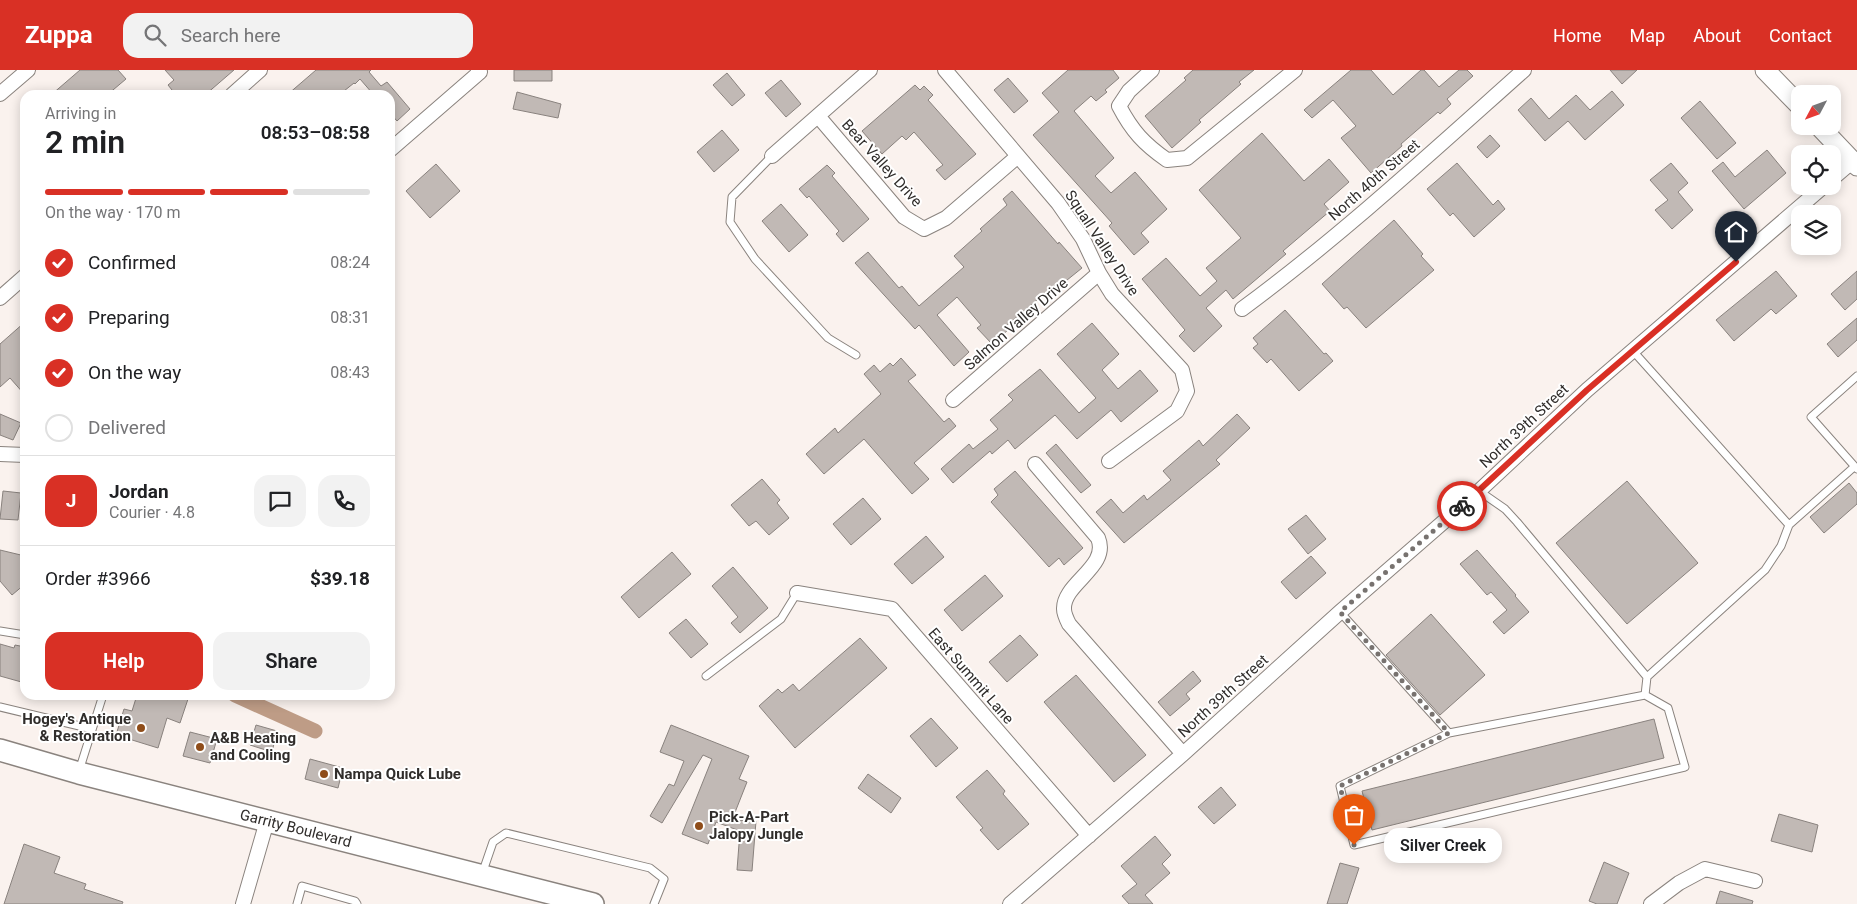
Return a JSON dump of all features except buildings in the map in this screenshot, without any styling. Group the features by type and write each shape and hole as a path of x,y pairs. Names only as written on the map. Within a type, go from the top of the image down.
{"main road":[{"name":"Garrity Boulevard","path":"0,750 587,903"}],"street":[{"path":"0,94 28,70"},
{"path":"238,90 260,70"},
{"path":"772,156 870,70"},
{"name":"Squall Valley Drive","path":"944,70 1058,203 1083,239 1099,273 1112,294 1182,370 1187,391 1177,410 1109,461"},
{"path":"1152,70 1128,91 1119,106 1138,137 1167,160 1187,158 1295,70"},
{"name":"North 40th Street","path":"1242,309 1289,274 1393,186 1524,70"},
{"path":"1765,70 1791,97"},
{"path":"395,146 479,71"},
{"name":"Bear Valley Drive","path":"818,116 904,217 924,229 946,218 1018,156"},
{"path":"1828,135 1855,164 1841,173"},
{"name":"North 39th Street","path":"1010,904 1090,836 1340,612 1479,491 1587,390 1814,195"},
{"name":"Salmon Valley Drive","path":"953,400 1099,273"},
{"path":"0,298 20,280"},
{"path":"0,454 20,455"},
{"name":"North 39th Street","path":"1035,464 1098,538 1101,545 1098,559 1067,597 1064,609 1069,624 1183,754"},
{"name":"East Summit Lane","path":"797,593 892,609 1090,836"},
{"path":"243,904 267,821"},
{"path":"1651,904 1679,883 1705,869 1755,881"}],"lane":[{"path":"772,156 732,197 730,222 755,259 828,338 856,355"},
{"path":"1632,351 1788,525"},
{"path":"1644,695 1648,677 1765,570 1781,546 1788,525 1856,468 1811,417 1857,376"},
{"path":"1479,491 1505,509 1517,522 1648,677"},
{"path":"706,676 781,619 797,593"},
{"path":"1340,612 1449,733"},
{"path":"0,631 20,634"},
{"path":"1644,695 1668,708 1685,767 1354,845 1340,786 1449,733 1644,695"},
{"path":"79,772 101,700"},
{"path":"0,707 92,729"},
{"path":"482,876 493,842 506,833 650,868 664,879 654,904"},
{"path":"297,904 302,886 355,901 357,904"}],"waterway":[{"path":"246,700 315,731"}],"way so far":[{"path":"1354,845 1340,786 1449,733 1340,612 1462,506"}],"place":[{"name":"Hogey's Antique & Restoration","path":"141,728"},
{"name":"A&B Heating and Cooling","path":"200,747"},
{"name":"Nampa Quick Lube","path":"324,774"},
{"name":"Pick-A-Part Jalopy Jungle","path":"699,826"},
{"name":"Silver Creek","path":"1354,845"}],"route":[{"path":"1462,506 1587,390 1736,262"}]}
